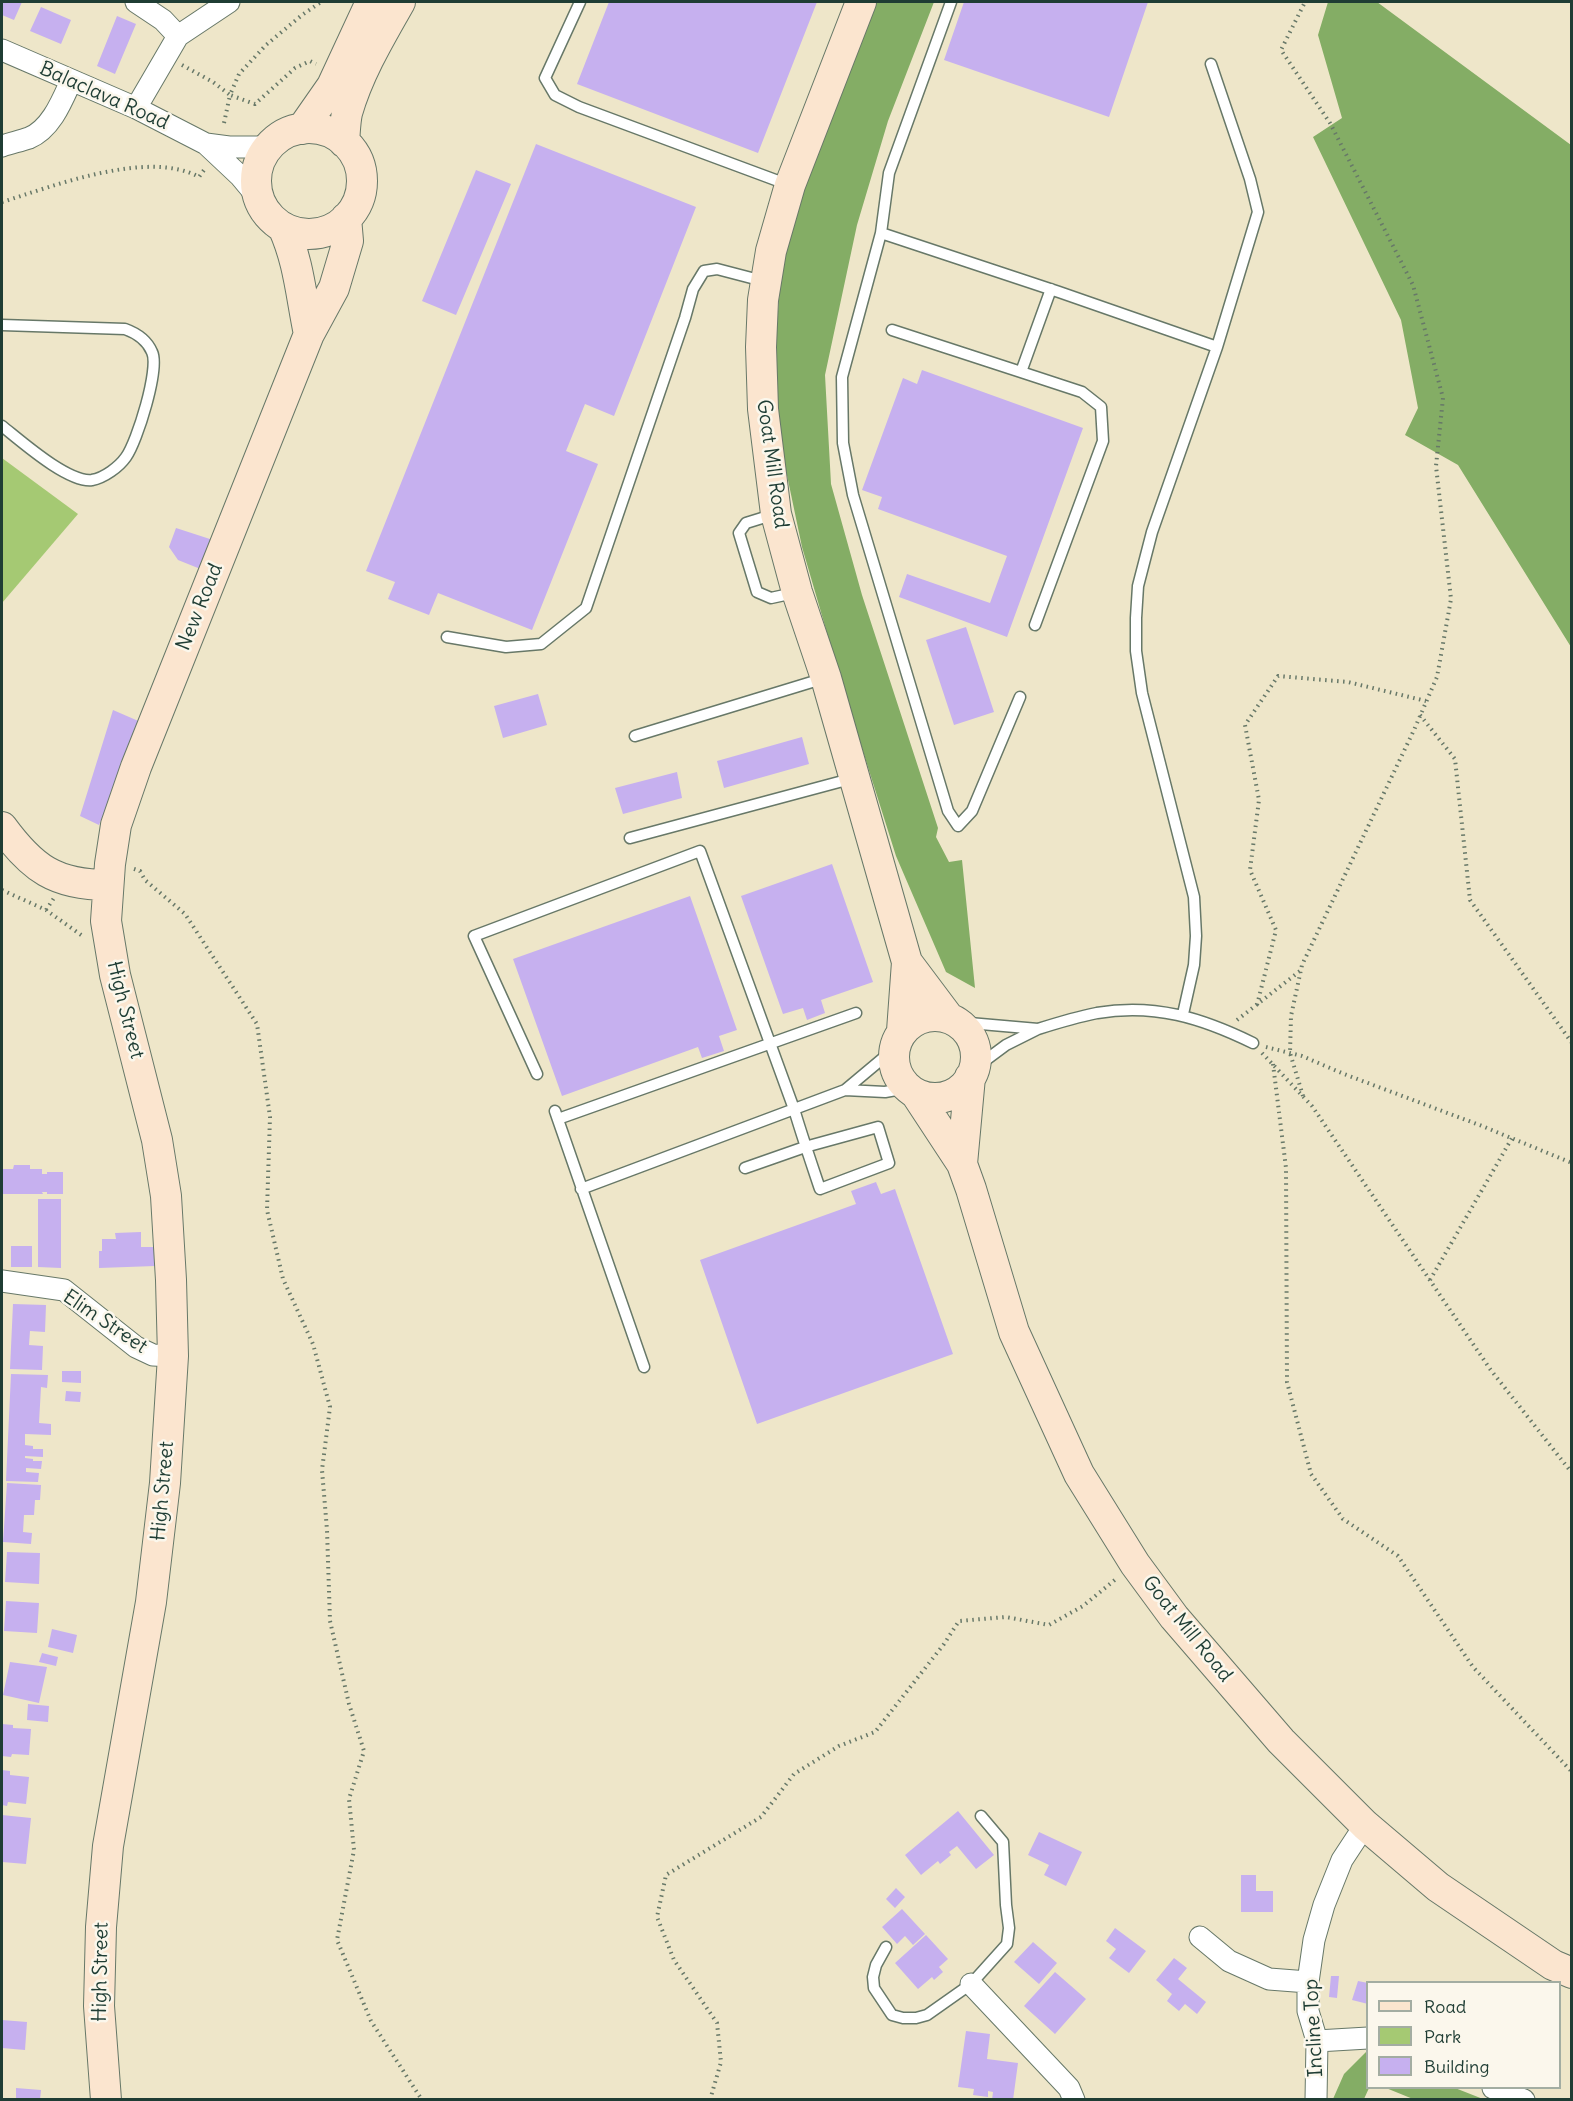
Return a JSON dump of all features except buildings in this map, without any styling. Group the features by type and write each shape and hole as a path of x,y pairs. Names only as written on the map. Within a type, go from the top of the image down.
{"street":[{"path":"136,2 163,20 178,36"},
{"path":"136,108 178,36 229,2"},
{"path":"302,129 332,86 371,2"},
{"path":"344,142 347,115 359,82 370,56 400,2"},
{"name":"Goat Mill Road","path":"861,2 790,185 771,251 760,347 763,409 776,514 797,592 826,678 907,962 898,1040"},
{"name":"Balaclava Road","path":"2,50 136,108 206,144 240,176 260,200"},
{"path":"2,146 32,137 47,124 56,112 71,81"},
{"path":"302,129 323,130 344,142 355,154 362,181 357,201 346,218 322,232 309,234 283,227 272,218 263,207 256,181 258,167 263,154 269,147 282,135 302,129"},
{"name":"Balaclava Road","path":"206,144 229,147 269,147"},
{"name":"New Road","path":"109,874 116,825 136,767 309,334 334,288 348,241 346,218"},
{"path":"283,227 298,265 309,334"},
{"path":"2,827 21,852 45,872 66,880 92,885 109,874"},
{"name":"High Street","path":"106,2100 99,2006 101,1927 106,1869 123,1757 151,1602 165,1483 172,1356 171,1280 164,1185 157,1140 112,957 106,921 109,874"},
{"name":"Goat Mill Road","path":"907,962 954,1020"},
{"path":"939,1015 954,1020 972,1038 976,1058 972,1073 964,1086 946,1096 926,1097 911,1091 895,1070 898,1040 910,1023 928,1016 939,1015"},
{"name":"Goat Mill Road","path":"962,1164 972,1073"},
{"name":"Goat Mill Road","path":"911,1091 962,1164 1014,1332 1079,1474 1135,1564 1174,1617 1281,1741 1365,1825 1438,1887 1553,1965 1572,1973"},
{"name":"Elim Street","path":"2,1281 64,1290 136,1347 153,1354 172,1356"},
{"name":"Incline Top","path":"1316,2100 1317,2041 1308,2010 1308,1982 1314,1940 1324,1905 1342,1860 1365,1825"},
{"path":"1200,1937 1229,1961 1269,1979 1308,1982"},
{"path":"970,1984 1069,2088 1074,2100"},
{"path":"1317,2041 1366,2038"},
{"path":"1496,2089 1524,2100"}],"lane":[{"path":"580,2 545,78 555,95 579,107 790,185"},
{"path":"951,2 889,173 881,233 842,377 843,443 853,495 941,789 948,811 958,826 972,811 1020,698"},
{"path":"1183,1014 1194,965 1196,936 1194,897 1142,693 1136,651 1136,618 1138,586 1152,532 1217,347 1258,212 1250,179 1211,64"},
{"path":"881,233 1217,347"},
{"path":"447,637 506,647 541,644 586,608 693,289 704,271 717,269 766,282"},
{"path":"1021,372 1051,289"},
{"path":"2,325 125,329 135,332 143,339 152,351 155,363 153,379 134,444 127,457 117,468 91,480 75,477 60,469 2,426"},
{"path":"892,330 1082,392 1101,407 1103,441 1035,625"},
{"path":"776,514 746,523 739,533 757,592 771,598 797,592"},
{"path":"634,736 826,678"},
{"path":"630,838 854,778"},
{"path":"537,1074 474,936 700,850 794,1109 806,1147 820,1189 889,1163 878,1127 806,1147 745,1168"},
{"path":"972,1073 1006,1045 1038,1029 1097,1013 1132,1010 1183,1014 1253,1043"},
{"path":"644,1367 556,1115 856,1013"},
{"path":"954,1020 1038,1029"},
{"path":"581,1189 845,1090 898,1040"},
{"path":"845,1090 911,1091"},
{"path":"886,1947 876,1965 873,1977 874,1988 892,2015 916,2018 927,2015 970,1984 1007,1944 1009,1928 1003,1842 981,1816"}],"path":[{"path":"224,123 230,95 239,74 266,45 321,2"},
{"path":"1303,1096 1290,1053 1291,1016 1300,971 1437,676 1452,599 1436,466 1443,398 1413,285 1330,123 1281,50 1305,2"},
{"path":"165,56 213,82 230,95 255,104 295,68 310,62 338,73"},
{"path":"2,202 125,168 168,167 199,177 204,170"},
{"path":"1257,1005 1276,930 1250,870 1259,800 1245,725 1278,676 1348,681 1426,701"},
{"path":"1420,714 1455,759 1470,900 1572,1043"},
{"path":"109,874 140,870 145,880 185,914 257,1024 270,1117 267,1209 283,1279 313,1344 330,1407 322,1470 327,1530 330,1621 349,1704 364,1751 349,1799 354,1850 337,1940 371,2021 422,2100"},
{"path":"2,890 46,910 112,957"},
{"path":"1225,1030 1300,971"},
{"path":"1253,1043 1290,1053 1572,1163"},
{"path":"1253,1043 1312,1106 1490,1369 1572,1473"},
{"path":"1273,1064 1286,1168 1287,1382 1311,1474 1343,1519 1398,1556 1473,1667 1572,1773"},
{"path":"1430,1280 1512,1138"},
{"path":"710,2100 721,2062 717,2023 674,1960 657,1917 666,1875 761,1817 794,1774 840,1746 875,1731 944,1644 959,1621 1006,1617 1049,1625 1083,1606 1135,1564"}],"green space":[{"path":"875,2 934,2 888,121 857,225 825,375 831,484 862,595 938,828 936,837 949,862 962,860 975,988 946,972 896,856 802,547 779,437 774,359 782,264 816,148"},
{"path":"1328,2 1377,2 1571,145 1571,647 1458,465 1405,435 1418,408 1401,320 1313,137 1342,118 1318,35"},
{"path":"2,458 78,514 2,603"},
{"path":"1366,2052 1366,2089 1369,2089 1364,2099 1333,2099 1344,2074"},
{"path":"1388,2089 1458,2089 1483,2099 1413,2099"}]}
